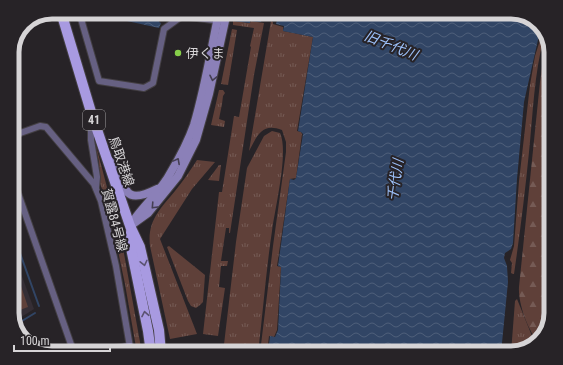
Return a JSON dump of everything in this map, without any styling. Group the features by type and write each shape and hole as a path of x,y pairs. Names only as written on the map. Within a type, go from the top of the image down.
{"main road":[{"name":"鳥取港線","path":"63,19 91,112 108,157 130,226 140,246 159,330 161,346"},
{"name":"鳥取港線","path":"130,226 131,248 147,325 149,346"}],"street":[{"path":"81,19 99,81 144,88 153,83 164,29 178,19"},
{"path":"202,19 221,22"},
{"path":"130,226 148,213 178,176 196,140 206,108 220,19"},
{"path":"130,226 143,207 161,187 170,174 185,145 193,126 206,74 223,19"},
{"path":"91,112 91,140 97,177 96,188"},
{"name":"賀露84号線","path":"19,134 40,126 46,127 94,184 101,201 116,266 129,346"},
{"path":"108,157 116,168 124,188 130,195 138,196 149,193 161,187"},
{"path":"19,196 72,346"}],"shaded area":[{"path":"19,268 34,309 19,318"}],"green space":[{"path":"306,19 316,19 316,21"},
{"path":"233,21 264,23 254,75 230,233 229,228 226,228 221,261 228,261 227,266 221,266 219,287 225,288 218,336 203,334 219,192 222,192 234,116 239,117 254,28 233,25"},
{"path":"271,21 273,24 283,27 283,31 313,37 297,131 301,132 302,134 296,178 290,179 277,266 281,267 277,330 274,337 269,336 268,346 261,346 286,152 286,142 282,130 275,128 265,129 255,140 249,151"},
{"path":"232,29 237,30 228,85 221,84"},
{"path":"541,37 543,43 536,80 524,198 513,274 511,273 512,263 510,260 514,246 519,181 530,85 535,56"},
{"path":"544,54 544,318 534,337 524,315 520,300 519,287"},
{"path":"219,90 223,90 225,93 223,96 219,119 225,121 224,127 211,125"},
{"path":"272,131 280,133 283,153 270,246 259,346 224,346 236,242 247,168 264,136"},
{"path":"94,138 123,248 141,346 136,346 111,218 100,183 99,162"},
{"path":"197,160 215,162 192,189 160,239 197,334 170,339 150,246 151,229 160,210"},
{"path":"219,165 221,165 219,181 208,180"},
{"path":"169,246 205,275 203,302 196,308 191,306 188,301 167,247"},
{"path":"19,280 28,307 19,310"},
{"path":"517,299 533,338 520,345 512,346 515,301"}],"water":[{"path":"118,19 160,19 159,22 161,23 159,28"},
{"path":"233,19 262,19 261,22 250,21 250,23 233,21"},
{"path":"285,19 304,19 316,21 316,19 511,19 524,21 539,34 524,102 513,243 511,249 505,253 504,258 507,266 508,282 502,346 269,346 270,336 275,337 278,330 281,267 278,266 290,179 294,180 296,178 303,134 298,131 313,37 283,31 284,26 276,24 277,20"}],"waterway":[{"path":"19,250 39,306"},
{"path":"20,322 35,313"}],"place":[{"name":"伊くま","path":"178,53"}],"water label":[{"name":"旧千代川","path":"391,45"},
{"name":"千代川","path":"395,180"}]}
